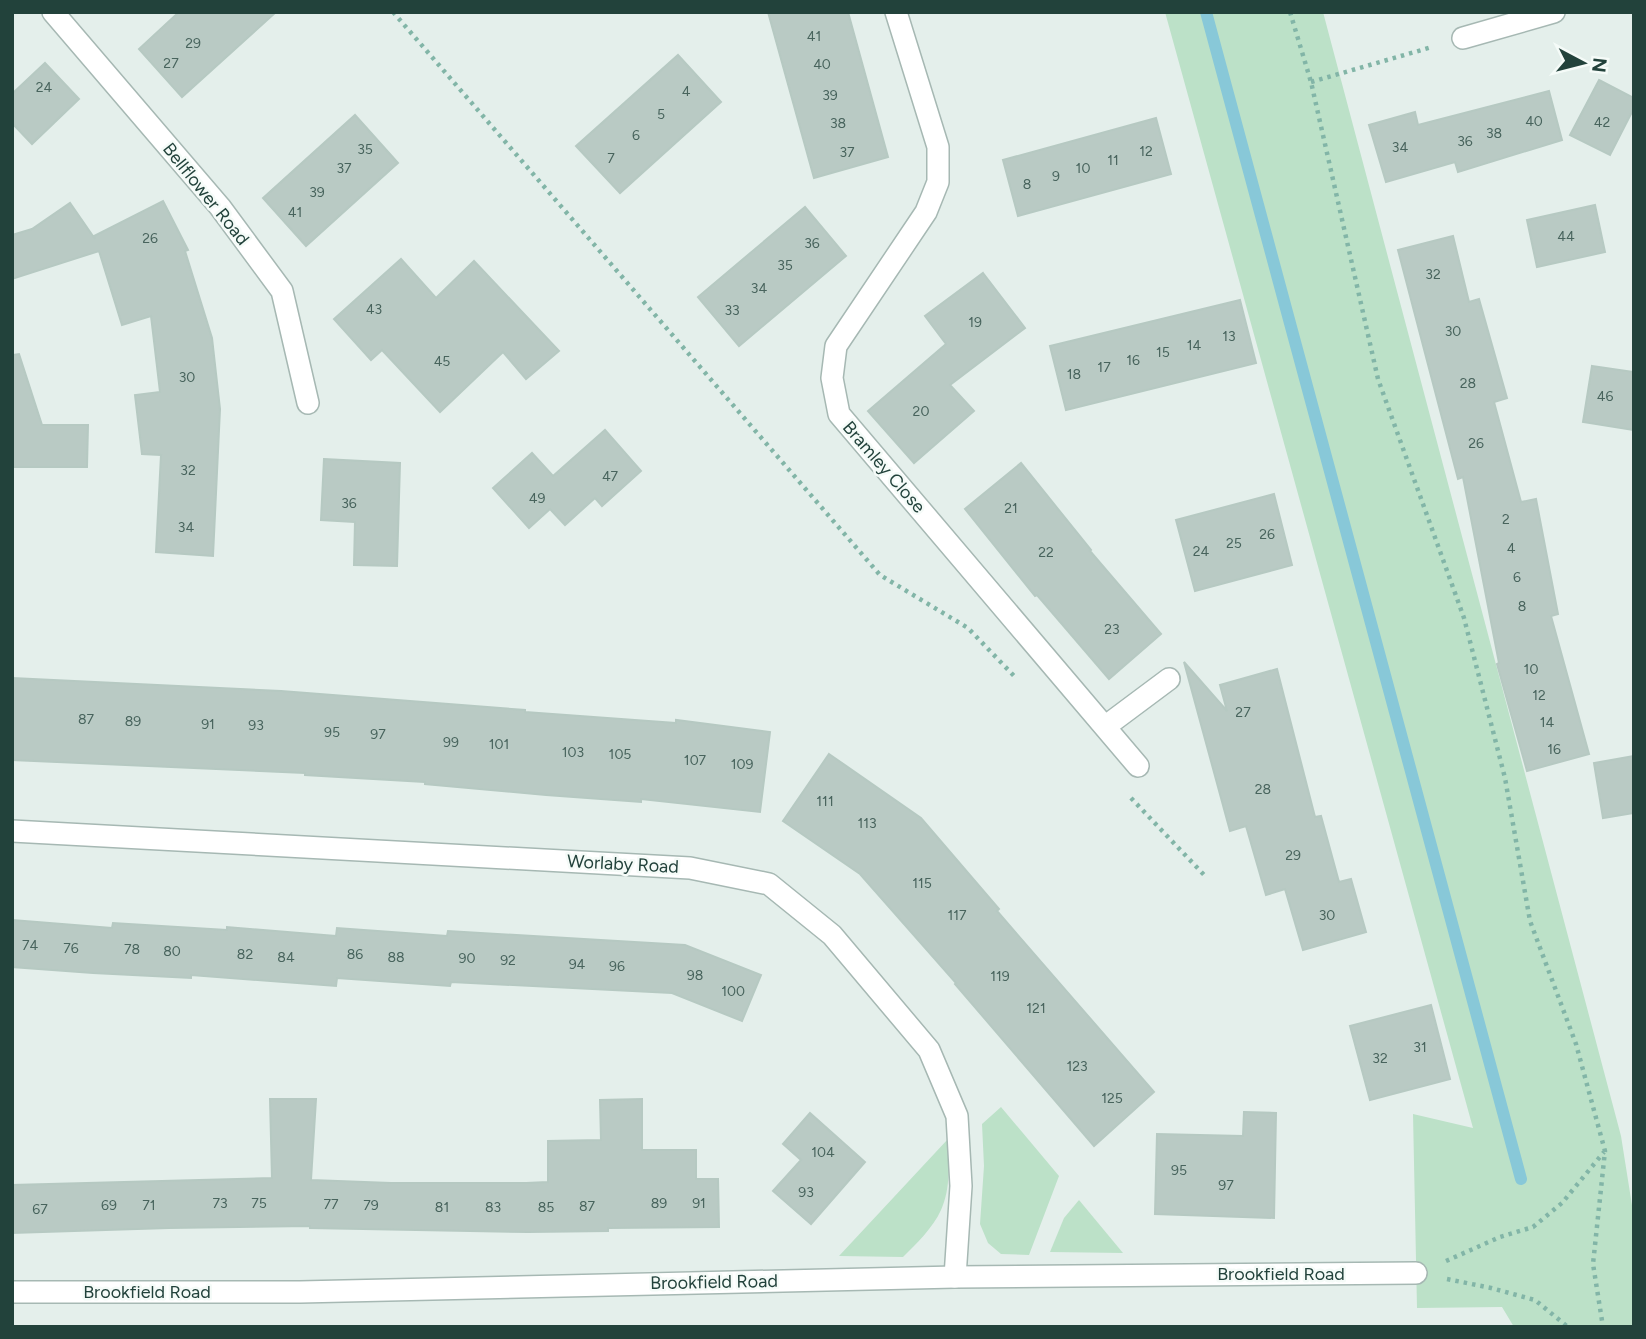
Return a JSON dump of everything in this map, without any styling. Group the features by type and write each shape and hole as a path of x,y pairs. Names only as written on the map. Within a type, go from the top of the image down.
{"street":[{"name":"Bellflower Road","path":"52,12 220,207 282,291 308,402"},
{"name":"Bramley Close","path":"897,12 938,146 938,182 926,212 836,346 832,378 839,414 1138,766"},
{"path":"1463,38 1554,12"},
{"path":"1106,726 1169,679"},
{"name":"Worlaby Road","path":"12,831 690,868 769,884 832,935 929,1050 957,1116 961,1186 955,1277"},
{"name":"Brookfield Road","path":"12,1292 300,1292 955,1277 1416,1273"}],"path":[{"path":"393,12 880,575 968,628 1025,688"},
{"path":"1290,12 1311,82 1378,379 1464,618 1505,778 1530,921 1576,1044 1605,1151 1592,1264 1603,1327"},
{"path":"1311,82 1463,38"},
{"path":"1130,798 1207,878"},
{"path":"1416,1273 1500,1237 1533,1227 1562,1203 1605,1151"},
{"path":"1416,1273 1535,1300 1568,1327"}],"green space":[{"path":"1165,12 1323,12 1621,1136 1634,1218 1634,1327 1514,1327 1502,1307 1417,1308 1413,1114 1473,1128"},
{"path":"1001,1107 1059,1176 1029,1255 1001,1254 988,1243 980,1224 984,1166 982,1124"},
{"path":"948,1139 949,1175 944,1202 934,1223 919,1241 903,1257 839,1256"},
{"path":"1079,1200 1123,1253 1050,1252 1064,1218"}],"building":[{"path":"179,12 276,12 182,97 139,49"},
{"path":"768,12 848,12 888,157 814,178"},
{"path":"678,55 721,102 620,193 576,146"},
{"path":"45,63 79,99 32,144 12,123 12,94"},
{"path":"1599,80 1634,98 1634,108 1610,155 1570,135"},
{"path":"1549,91 1562,140 1458,172 1455,162 1386,182 1369,125 1415,112 1418,125"},
{"path":"355,115 398,163 306,246 263,198"},
{"path":"1156,118 1171,174 1018,216 1003,160"},
{"path":"163,201 188,250 185,251 212,338 220,409 213,556 156,552 161,455 142,454 135,395 160,392 151,316 122,325 99,251 12,279 12,235 32,229 70,203 95,239 94,236"},
{"path":"1595,205 1605,252 1537,267 1527,220"},
{"path":"805,207 846,256 739,346 698,297"},
{"path":"1453,236 1469,302 1479,299 1507,398 1494,402 1521,502 1536,499 1558,614 1551,616 1589,754 1527,771 1497,664 1499,663 1463,477 1458,479 1398,250"},
{"path":"401,259 436,298 474,261 559,351 526,379 503,352 440,412 382,350 371,360 334,319"},
{"path":"983,273 1025,328 950,385 974,411 914,463 868,411 946,344 925,316"},
{"path":"1240,300 1256,363 1066,410 1050,346"},
{"path":"19,354 42,425 88,425 87,467 12,467 12,355"},
{"path":"1592,366 1634,372 1634,430 1583,422"},
{"path":"605,430 641,471 602,506 595,498 565,525 550,509 529,528 493,488 532,453 553,476"},
{"path":"324,459 400,463 397,566 354,565 355,522 321,520"},
{"path":"1021,463 1090,551 1161,634 1109,679 1037,595 1035,596 965,509"},
{"path":"1274,494 1292,565 1195,591 1176,520"},
{"path":"1184,662 1227,711 1220,685 1277,669 1315,817 1321,816 1339,882 1351,879 1366,932 1303,950 1285,889 1266,895 1246,826 1230,831"},
{"path":"12,678 281,691 525,712 676,723 676,720 770,732 760,812 641,799 641,802 546,795 305,773 12,760"},
{"path":"829,754 921,818 999,909 997,911 1154,1092 1094,1146 860,874 783,821"},
{"path":"1634,756 1634,813 1603,818 1594,763"},
{"path":"12,920 112,928 113,923 227,930 227,927 336,936 337,928 447,936 448,931 685,945 761,975 742,1021 672,993 451,982 450,986 337,978 336,986 191,975 191,978 12,967"},
{"path":"1431,1005 1450,1079 1370,1100 1350,1026"},
{"path":"270,1099 316,1099 311,1180 526,1183 548,1182 548,1141 601,1140 600,1100 642,1099 642,1150 696,1150 696,1179 718,1179 719,1227 528,1232 310,1226 12,1233 12,1185 272,1178"},
{"path":"1244,1112 1276,1113 1274,1218 1155,1214 1157,1134 1243,1136"},
{"path":"810,1113 865,1162 811,1224 773,1191 801,1160 783,1144"}],"waterway":[{"path":"1206,12 1521,1179"}]}
